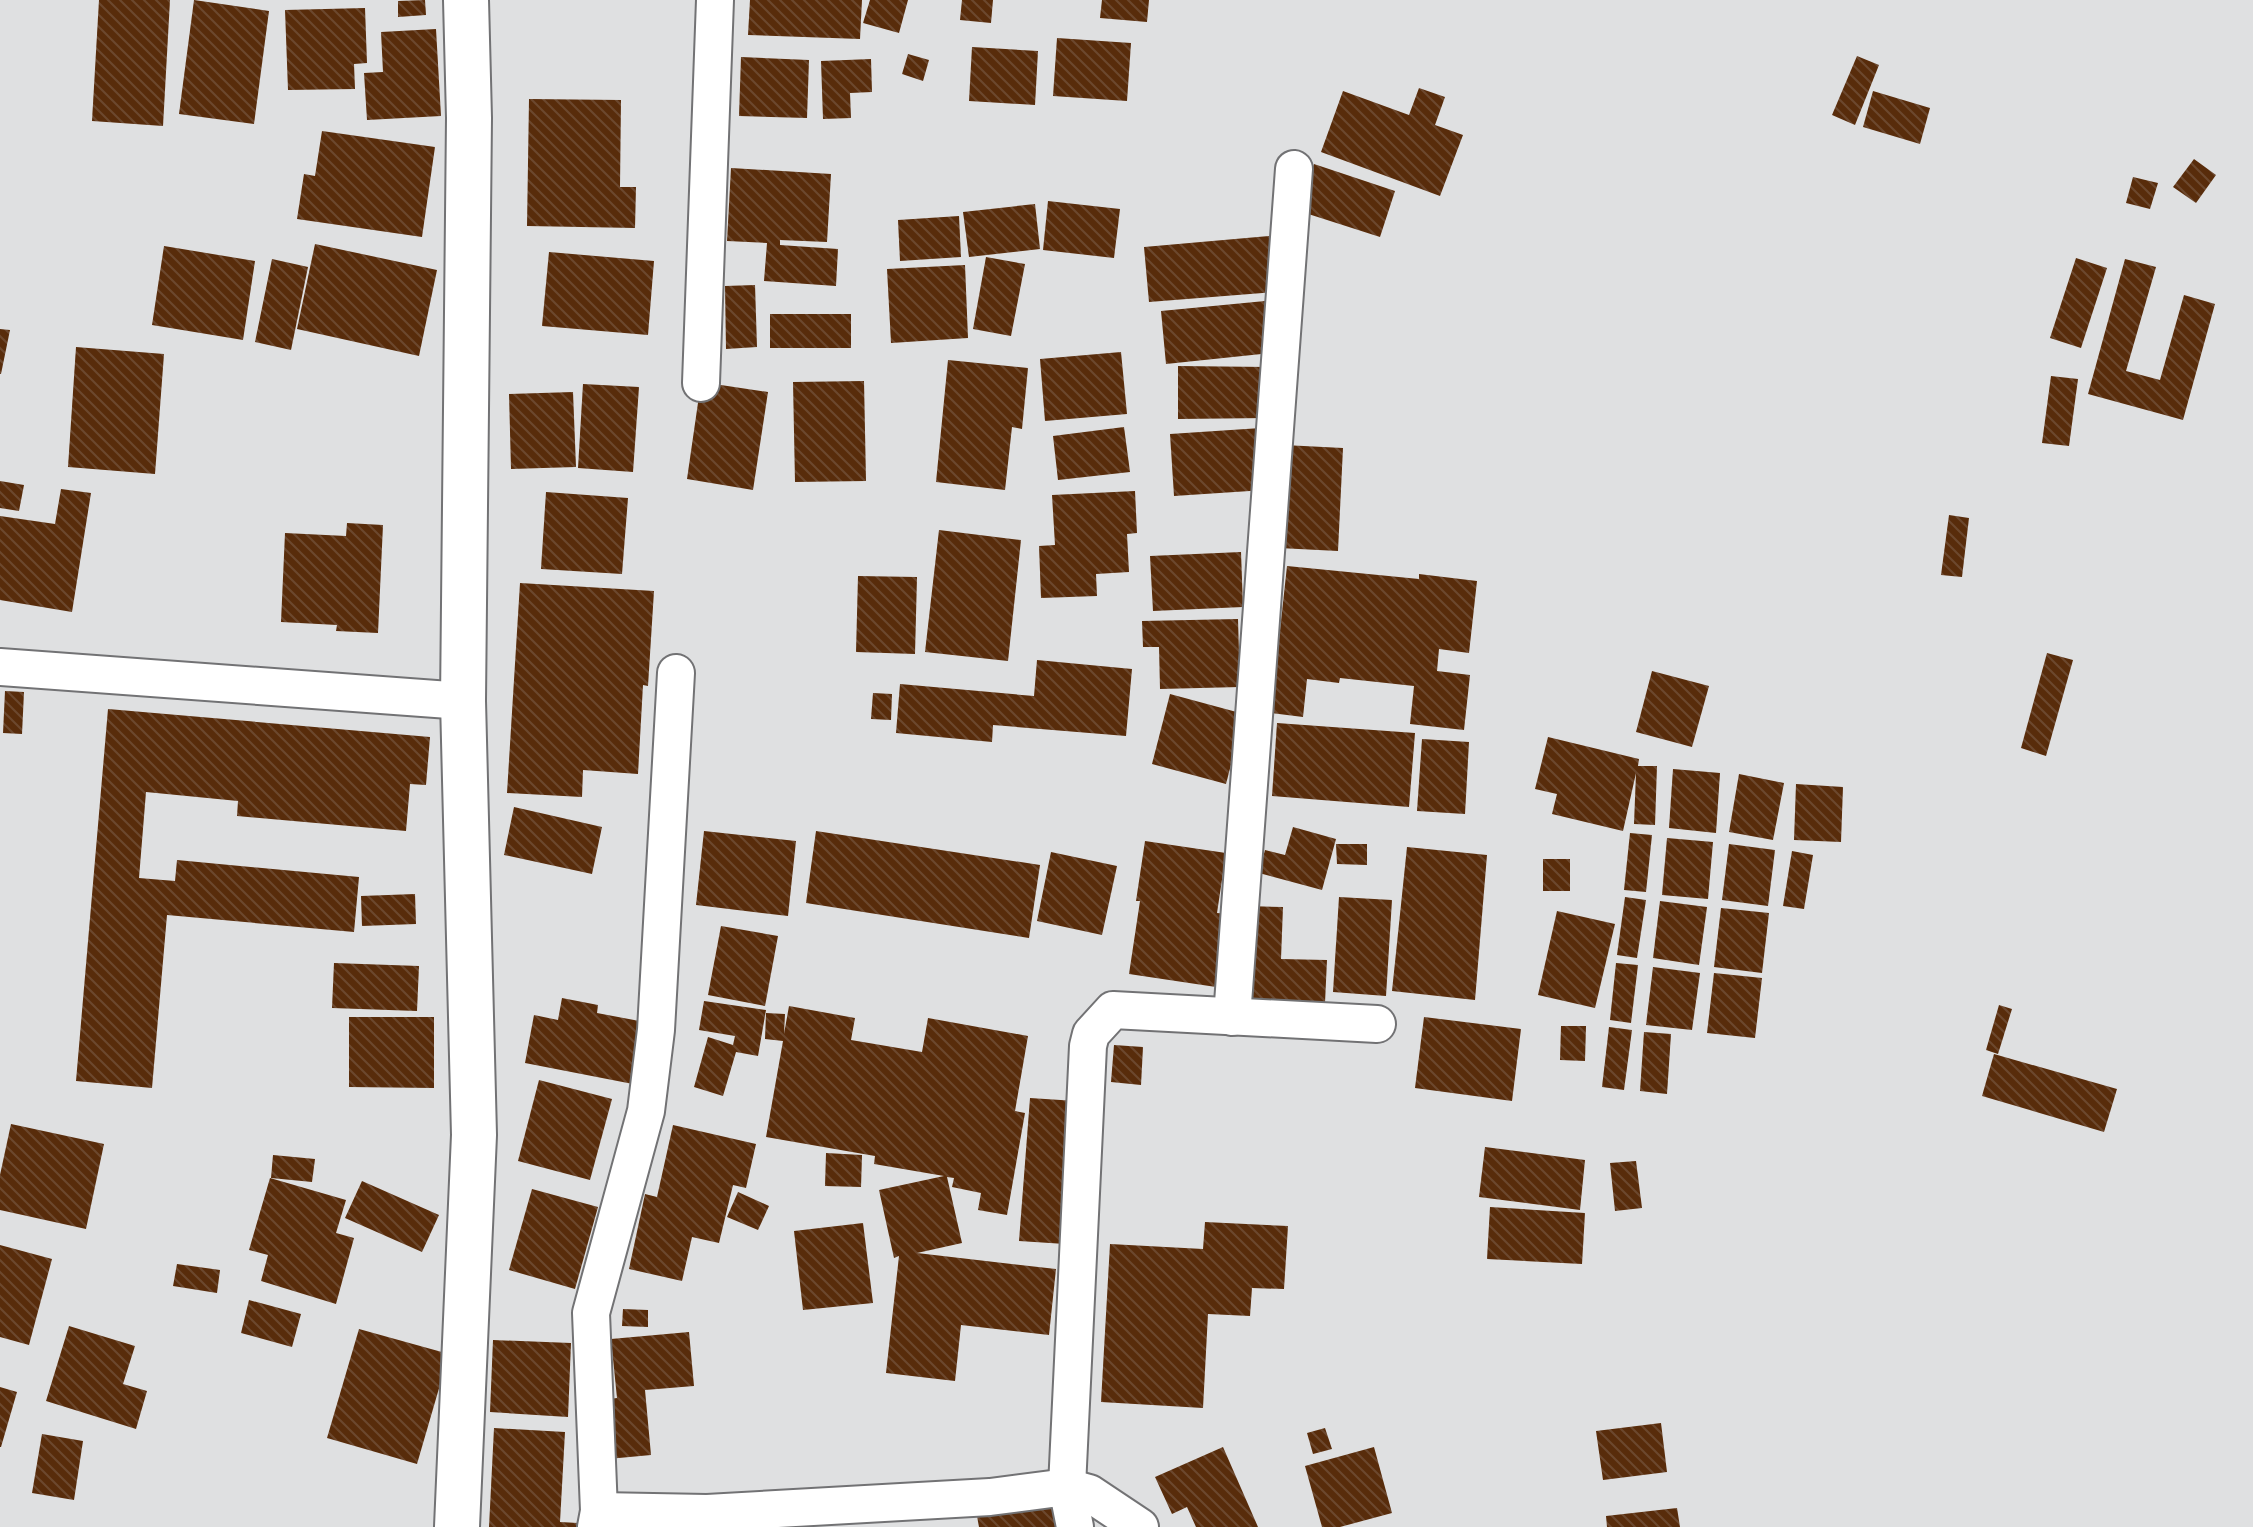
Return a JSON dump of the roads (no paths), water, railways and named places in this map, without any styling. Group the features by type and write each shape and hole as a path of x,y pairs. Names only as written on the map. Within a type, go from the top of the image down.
{"street":[{"path":"457,1527 474,1135 463,701 469,118 466,0"},
{"path":"701,383 715,0"},
{"path":"1232,1017 1294,169"},
{"path":"0,667 463,701"},
{"path":"676,673 656,1030 646,1111 591,1313 598,1519 990,1497 1067,1487 1089,1493 1140,1527"},
{"path":"1075,1527 1067,1487 1091,1034 1113,1010 1377,1024"}]}
